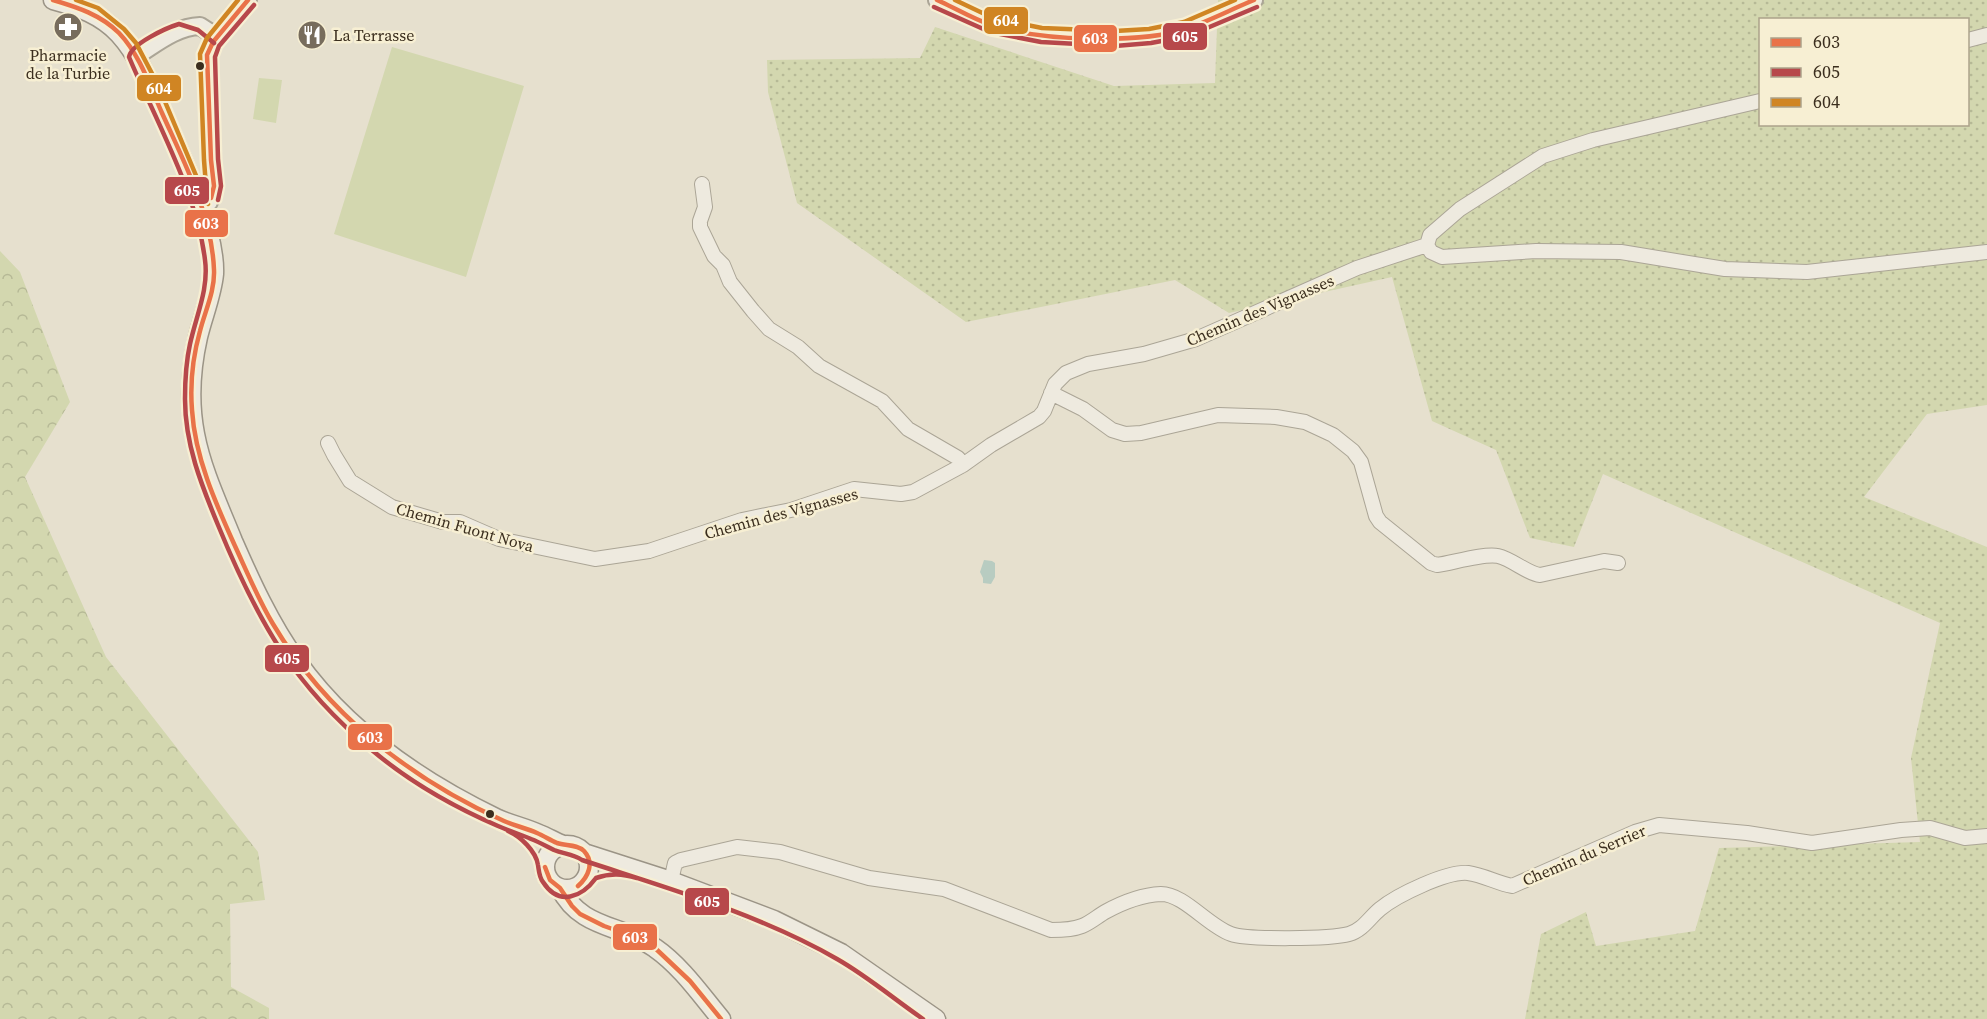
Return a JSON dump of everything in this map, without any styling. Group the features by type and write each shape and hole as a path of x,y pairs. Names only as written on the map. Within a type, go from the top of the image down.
{"main road":[{"path":"53,0 94,14 119,34 136,56 166,121 201,207 210,241 214,273 193,365 192,410 198,446 217,501 255,590 295,660 318,689 369,737 418,776 458,798 563,845 575,846 584,853 671,881 774,920 841,953 936,1019"},
{"path":"519,827 533,841 546,861"},
{"path":"563,845 552,850 546,861 546,874 554,885 576,883 604,867 620,865"},
{"path":"584,853 589,862 576,883 581,902 591,920 638,938 655,948 690,981 721,1019"}],"street":[{"path":"937,0 992,25 1041,35 1115,39 1150,36 1186,28 1254,0"},
{"path":"201,207 209,202 214,186 206,61 213,43 240,4"},
{"path":"136,56 165,37 200,26 213,43"},
{"path":"1969,40 1987,35"},
{"path":"1759,101 1593,140 1543,156 1460,208 1430,235 1427,245 1431,252 1442,257 1536,251 1620,252 1725,269 1807,272 1987,252"},
{"path":"702,184 705,207 699,220 700,227 714,256 723,264 730,282 753,312 769,329 798,347 819,366 882,401 908,429 958,458 963,465"},
{"name":"Chemin des Vignasses","path":"595,559 649,551 742,520 791,510 854,489 909,494 920,490 1039,417 1044,411 1055,384 1066,374 1088,364 1144,354 1196,339 1357,268 1427,245"},
{"path":"1051,393 1083,409 1112,430 1125,434 1141,433 1218,415 1292,419 1319,428 1333,435 1353,451 1361,462 1376,516 1380,522 1431,563 1437,565 1496,555 1540,575 1604,561 1618,563"},
{"name":"Chemin Fuont Nova","path":"328,442 350,481 392,507 443,522 460,522 499,539 595,559"},
{"name":"Chemin du Serrier","path":"671,881 675,863 736,847 780,852 869,878 944,889 1051,930 1064,931 1082,926 1108,910 1138,897 1164,894 1184,903 1209,923 1233,935 1259,938 1330,936 1350,934 1364,926 1378,910 1395,898 1453,874 1468,873 1498,884 1512,886 1635,832 1659,825 1747,833 1812,843 1930,828 1965,838 1987,836"}],"green space":[{"path":"1218,0 1987,0 1987,405 1927,414 1864,497 1987,547 1987,1019 1525,1019 1541,934 1586,912 1596,946 1695,931 1719,848 1920,842 1911,758 1940,623 1603,474 1574,547 1530,538 1496,450 1432,421 1392,277 1229,313 1175,280 966,322 797,203 768,92 767,60 920,58 935,27 1114,86 1215,83"},
{"path":"392,47 524,86 466,277 334,234"},
{"path":"259,78 282,80 276,123 253,119"},
{"path":"0,251 20,272 70,402 25,477 106,657 258,852 265,900 230,904 231,987 269,1008 269,1019 0,1019"}],"shaded area":[{"path":"984,560 995,563 995,577 991,584 983,583 980,572"}],"transit line":[{"name":"603","path":"53,0 97,16 119,33 133,51 196,189 208,229 214,270 211,293 194,360 191,391 197,446 228,530 273,624 294,656 318,686 373,740 404,764 469,804 504,821 533,831 557,843 575,846 584,851 590,865 585,878 578,886"},
{"name":"604","path":"76,0 98,8 124,29 136,43 158,85 208,204"},
{"name":"604","path":"204,196 206,186 200,54 207,38 238,0"},
{"name":"603","path":"211,198 214,186 207,55 213,42 248,0"},
{"name":"603","path":"937,0 991,25 1035,34 1089,39 1166,34 1195,26 1254,0"},
{"name":"604","path":"955,0 993,18 1042,28 1115,31 1149,29 1184,22 1235,0"},
{"name":"605","path":"218,200 221,186 215,57 219,46 254,5"},
{"name":"605","path":"934,7 990,32 1041,42 1115,46 1151,43 1188,36 1257,7"},
{"name":"605","path":"214,43 198,30 179,24 142,42 129,57 174,157 201,235 206,271 204,292 190,344 185,399 188,432 195,464 247,591 280,649 299,676 345,726 373,751 402,773 449,802 554,850 712,903 776,928 848,966 923,1019"},
{"name":"605","path":"508,831 531,849 537,860 542,880 556,895 563,897 577,894 596,878 607,875 637,878"},
{"name":"603","path":"545,867 550,880 560,888 580,914 604,926 638,938 655,948 690,981 721,1019"}],"place":[{"name":"Pharmacie de la Turbie","path":"68,27"},
{"name":"La Terrasse","path":"312,35"}]}
